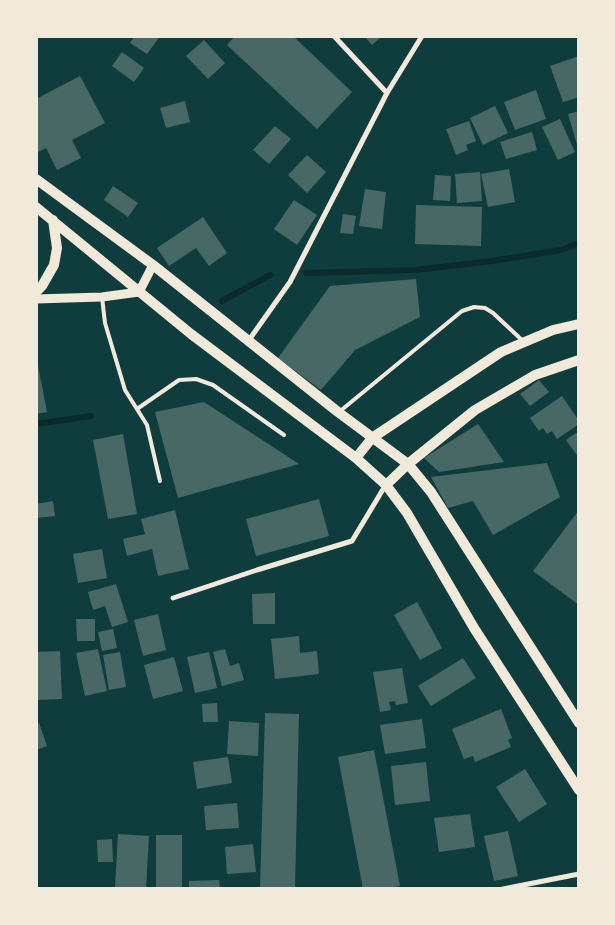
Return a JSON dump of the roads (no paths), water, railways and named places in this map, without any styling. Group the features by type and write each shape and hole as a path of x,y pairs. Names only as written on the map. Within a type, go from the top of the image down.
{"main road":[{"path":"36,179 154,265 338,412 408,464 431,492 579,723"},
{"path":"36,207 191,334 356,458 386,485 408,513 474,628 579,790"},
{"path":"36,292 42,286 54,265 57,248 53,220"},
{"path":"356,458 372,438 501,352 553,330 579,324"},
{"path":"386,485 408,464 475,410 535,375 579,360"}],"street":[{"path":"334,36 387,93"},
{"path":"249,340 290,282 387,93 422,36"},
{"path":"36,299 102,297 139,292 154,265"},
{"path":"173,598 352,541 386,485"},
{"path":"503,889 579,874"}],"lane":[{"path":"102,297 105,323 125,390 147,425 160,481"},
{"path":"338,412 462,311 474,306 485,308 493,313 524,342"},
{"path":"137,409 179,380 196,379 213,385 284,435"}],"waterway":[{"path":"306,273 415,270 492,261 561,250 579,243"},
{"path":"222,301 270,275"},
{"path":"36,424 91,416"}]}
